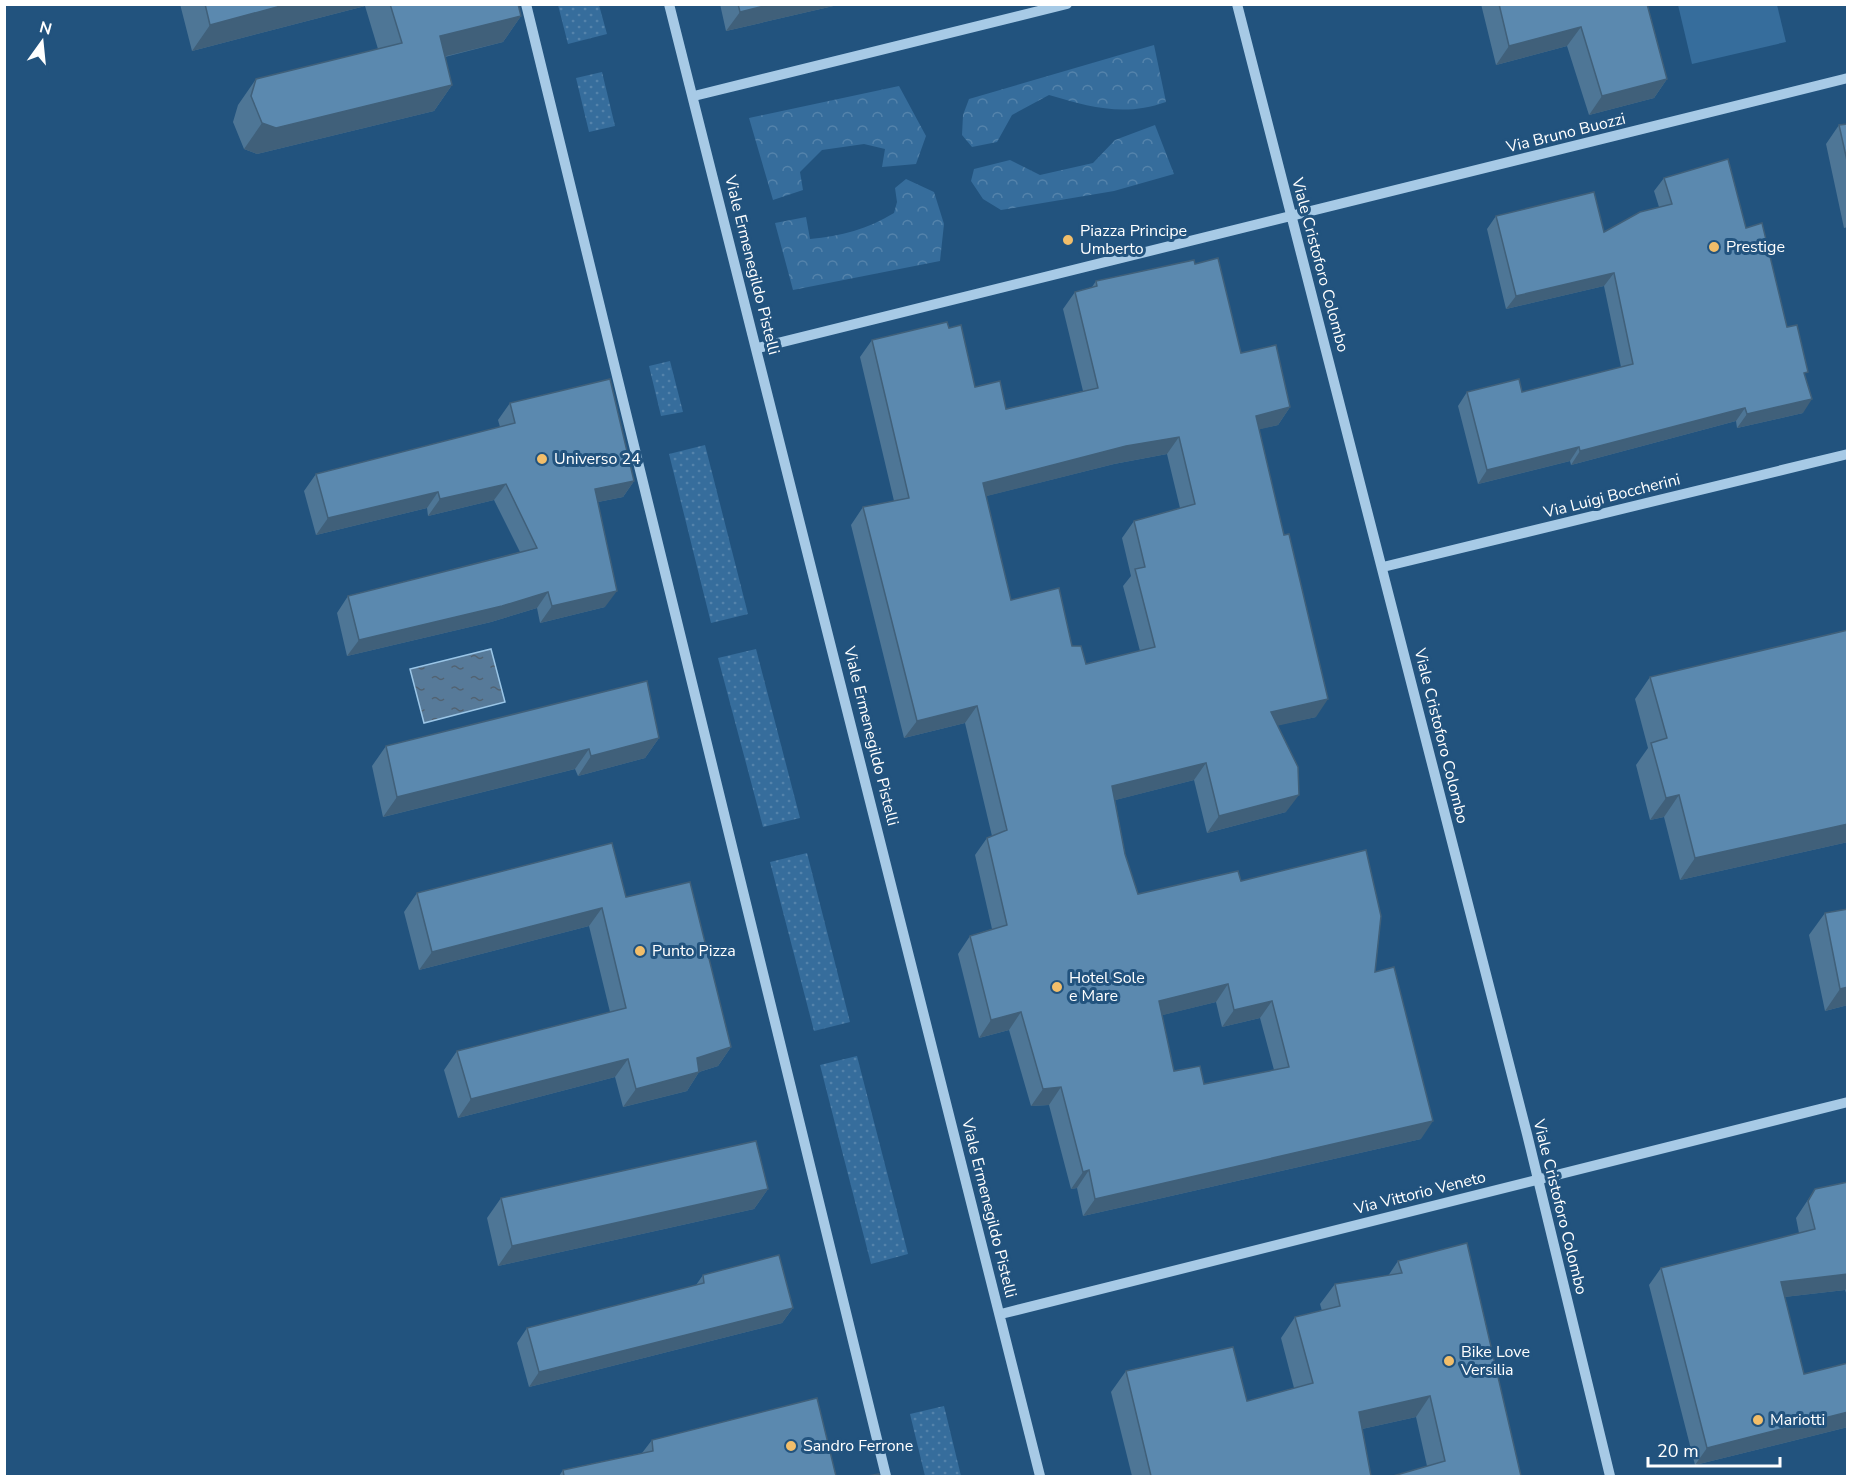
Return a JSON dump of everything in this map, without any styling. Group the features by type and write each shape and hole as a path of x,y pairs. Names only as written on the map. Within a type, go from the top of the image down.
{"street":[{"path":"526,4 886,1476"},
{"name":"Viale Ermenegildo Pistelli","path":"669,4 758,348 1040,1476"},
{"path":"694,96 1067,4"},
{"name":"Viale Cristoforo Colombo","path":"1236,4 1383,567 1538,1178 1610,1476"},
{"name":"Via Bruno Buozzi","path":"1291,215 1848,78"},
{"path":"758,348 1291,215"},
{"name":"Via Luigi Boccherini","path":"1383,567 1848,454"},
{"name":"Via Vittorio Veneto","path":"1001,1314 1848,1102"}],"green space":[{"path":"558,5 599,5 607,34 568,44"},
{"path":"1678,5 1777,5 1786,42 1692,64"},
{"path":"1154,45 1166,102 1121,110 1107,109 1049,95 1012,115 997,142 972,147 962,135 963,115 969,99"},
{"path":"602,72 615,126 589,132 576,78"},
{"path":"899,86 926,136 916,164 882,167 885,149 864,144 822,150 800,172 803,190 773,200 749,118"},
{"path":"1155,125 1174,174 1114,191 1001,210 983,199 971,181 974,169 1010,160 1040,175 1093,163 1115,140"},
{"path":"906,179 934,192 944,224 940,261 793,290 775,223 806,217 810,239 843,234 864,227 894,213 897,202 895,188"},
{"path":"670,361 683,412 661,416 649,366"},
{"path":"705,445 748,614 711,623 669,454"},
{"path":"756,649 800,818 763,827 718,658"},
{"path":"807,853 850,1022 814,1031 770,862"},
{"path":"857,1056 908,1254 871,1264 820,1065"},
{"path":"944,1406 961,1476 925,1476 910,1414"}],"water":[{"path":"491,649 505,702 424,723 410,669"}],"building":[{"path":"205,4 288,4 210,25"},
{"path":"390,4 518,4 521,16 440,36 452,85 276,128 262,123 251,96 256,79 402,43"},
{"path":"738,4 772,4 740,12"},
{"path":"1499,4 1647,4 1667,79 1602,96 1581,27 1509,46"},
{"path":"1848,124 1848,165 1839,125"},
{"path":"1728,159 1746,228 1762,223 1787,327 1797,325 1808,372 1804,373 1812,399 1747,414 1745,408 1580,451 1579,447 1487,470 1467,392 1519,379 1522,392 1633,364 1614,273 1516,296 1496,216 1594,192 1604,232 1640,212 1672,204 1664,178"},
{"path":"1218,258 1241,353 1276,345 1290,407 1256,416 1284,535 1289,534 1328,699 1271,712 1298,767 1299,795 1219,816 1206,763 1112,786 1125,854 1138,894 1238,871 1241,881 1366,850 1381,916 1375,972 1394,967 1433,1121 1095,1199 1089,1170 1083,1172 1061,1087 1043,1089 1021,1012 991,1020 970,936 1007,925 987,838 1007,830 977,706 917,721 863,507 909,498 872,340 947,322 949,328 961,325 975,387 1000,381 1006,409 1098,388 1075,292 1097,286 1096,281 1194,260 1195,264","holes":["1179,437 1195,504 1134,521 1145,567 1135,569 1155,647 1086,664 1081,646 1072,646 1059,588 1011,600 983,483 1126,446","1228,984 1234,1010 1272,1001 1289,1067 1204,1084 1200,1066 1174,1071 1159,1001"]},
{"path":"610,379 634,481 595,489 617,591 552,606 548,592 502,606 359,640 348,596 537,548 506,484 440,499 438,492 328,518 316,474 515,423 510,403"},
{"path":"1848,630 1848,824 1695,858 1679,795 1666,798 1651,743 1667,738 1650,677"},
{"path":"647,681 659,738 591,756 589,749 397,797 386,746"},
{"path":"612,843 626,897 690,882 731,1047 697,1058 699,1072 636,1089 628,1059 471,1099 457,1051 626,1008 602,908 432,952 417,893"},
{"path":"1848,909 1848,987 1840,989 1825,913"},
{"path":"756,1141 768,1189 512,1246 501,1198"},
{"path":"1848,1182 1848,1274 1781,1282 1804,1374 1848,1363 1848,1412 1707,1448 1661,1268 1815,1229 1808,1201 1815,1189"},
{"path":"1467,1243 1521,1476 1393,1476 1445,1461 1430,1396 1359,1412 1371,1476 1151,1476 1126,1371 1233,1347 1247,1401 1313,1383 1295,1317 1340,1306 1335,1284 1402,1273 1398,1261"},
{"path":"779,1255 793,1308 539,1372 527,1328 704,1283 703,1275"},
{"path":"817,1398 836,1476 564,1476 563,1470 653,1451 652,1440"}],"place":[{"name":"Piazza Principe Umberto","path":"1068,240"},
{"name":"Prestige","path":"1714,247"},
{"name":"Universo 24","path":"542,459"},
{"name":"Punto Pizza","path":"640,951"},
{"name":"Hotel Sole e Mare","path":"1057,987"},
{"name":"Bike Love Versilia","path":"1449,1361"},
{"name":"Mariotti","path":"1758,1420"},
{"name":"Sandro Ferrone","path":"791,1446"}]}
